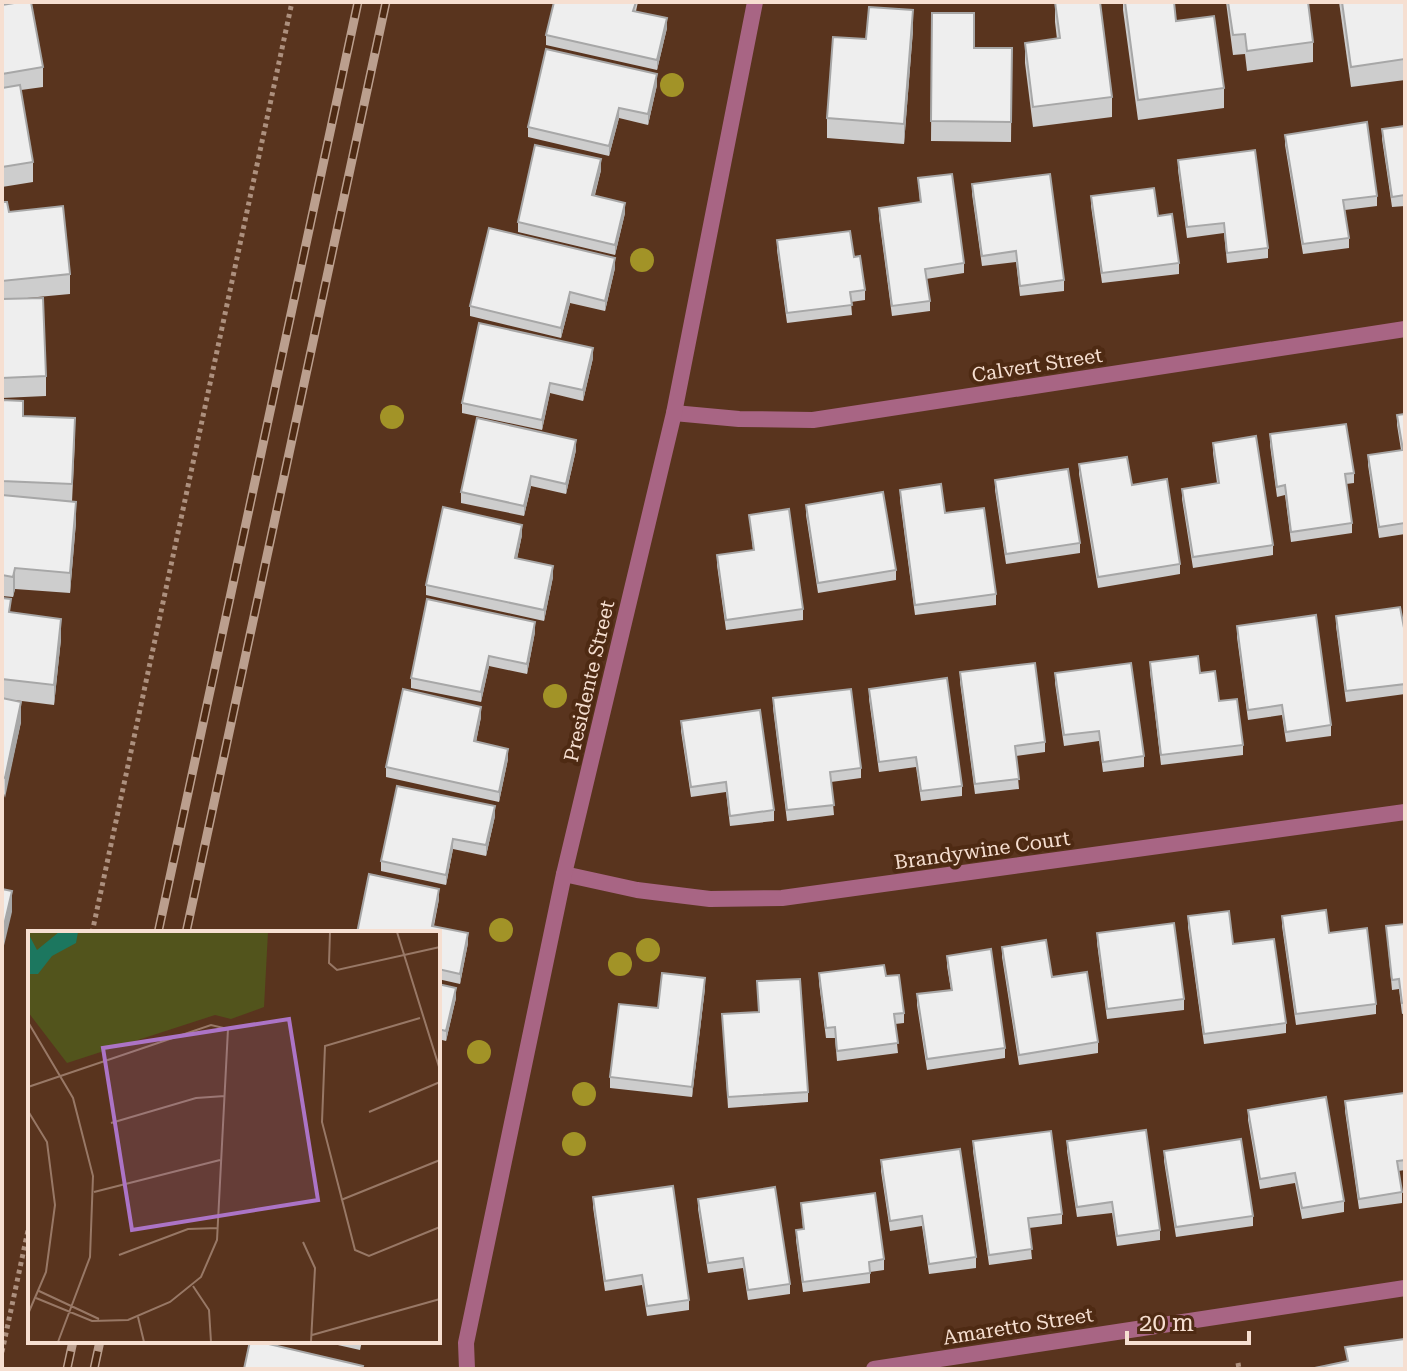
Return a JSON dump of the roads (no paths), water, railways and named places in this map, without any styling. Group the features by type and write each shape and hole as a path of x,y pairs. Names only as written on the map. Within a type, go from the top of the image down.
{"street":[{"name":"Presidente Street","path":"467,1369 466,1343 564,874 674,413 755,2"},
{"name":"Calvert Street","path":"674,413 739,419 813,420 1405,329"},
{"name":"Brandywine Court","path":"564,874 637,890 710,899 782,898 1405,812"},
{"name":"Amaretto Street","path":"874,1369 1405,1288"}],"railway":[{"path":"158,931 358,2"},
{"path":"186,931 386,2"},
{"path":"67,1369 73,1343"},
{"path":"94,1369 100,1343"}]}
